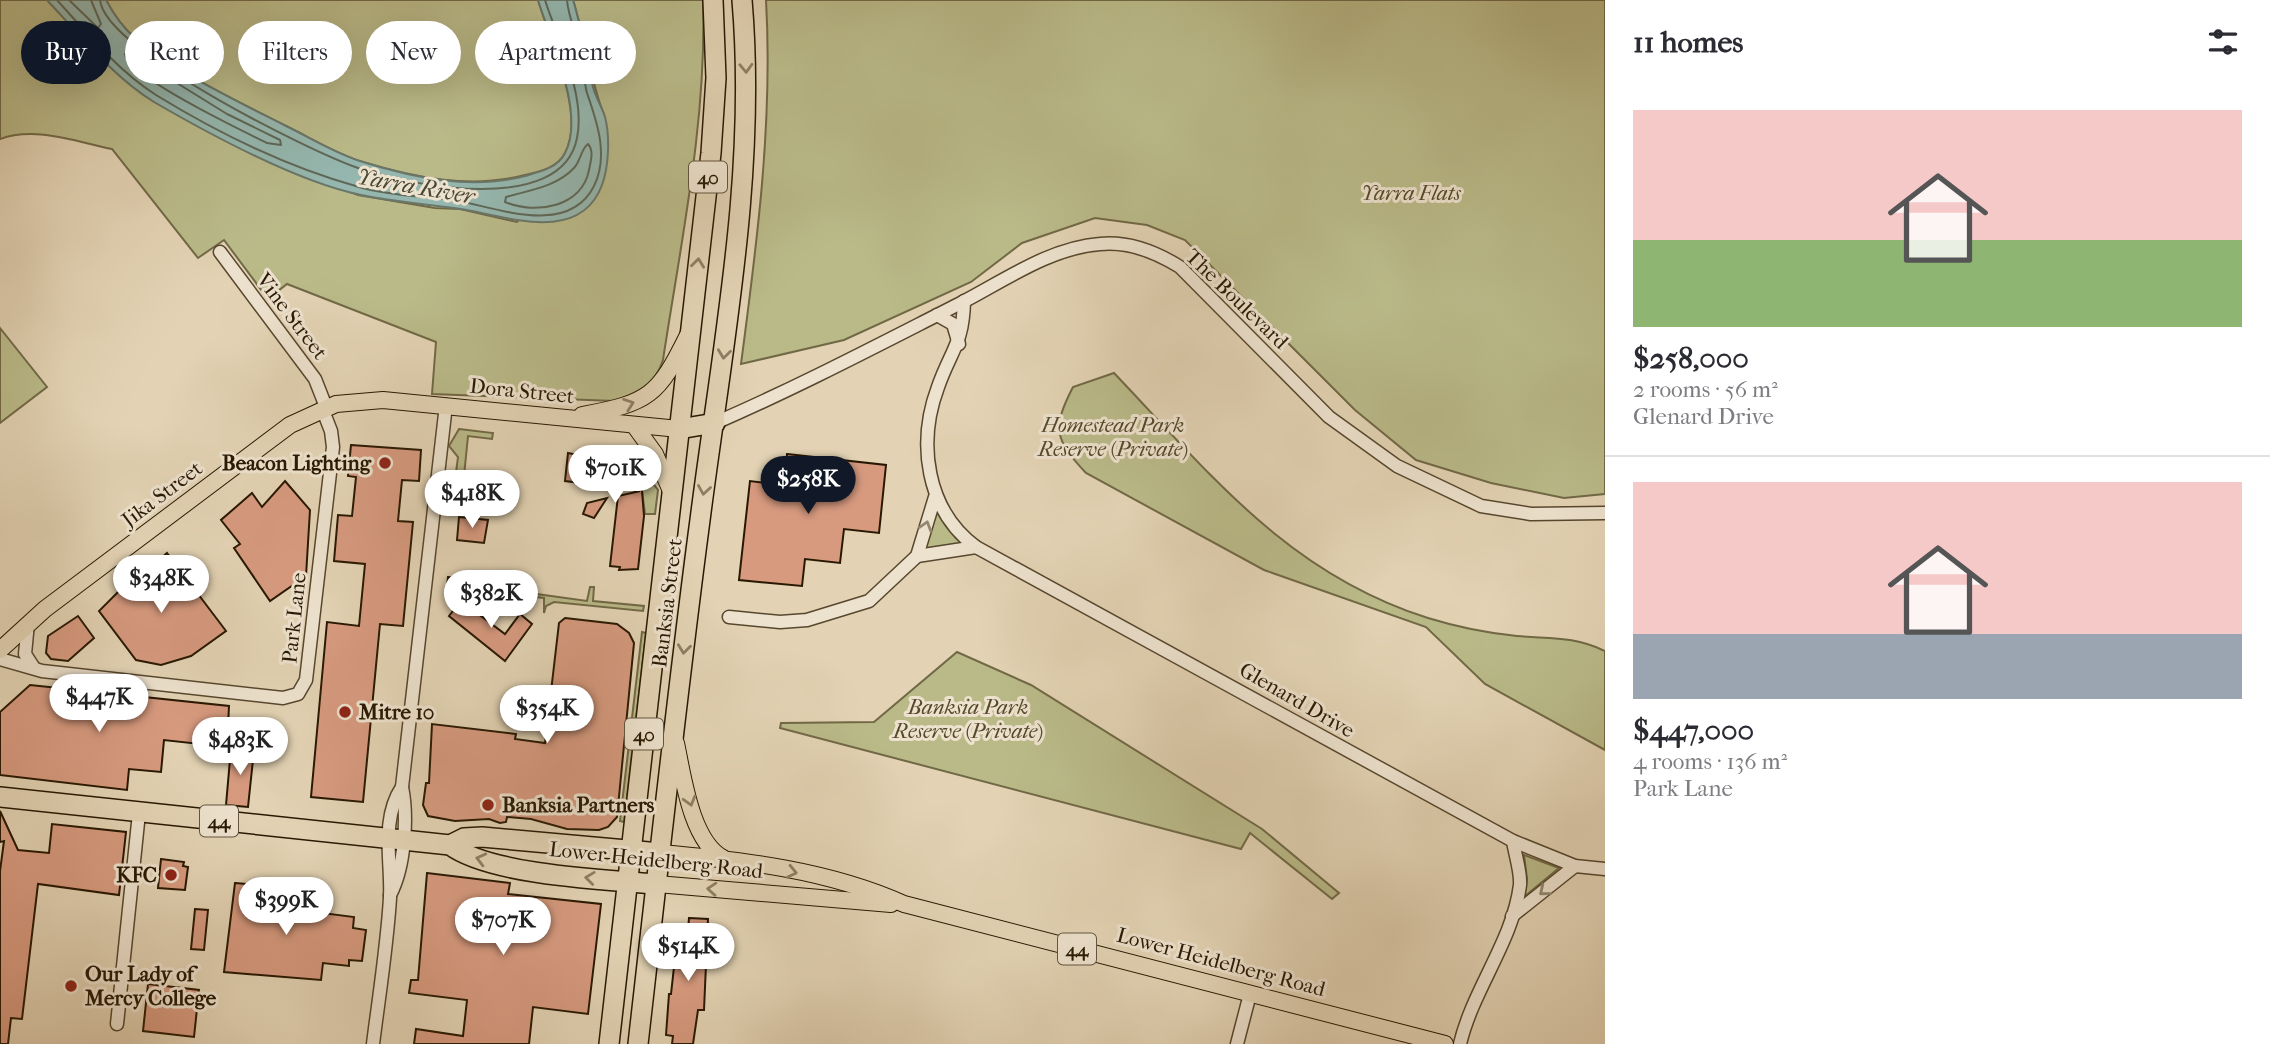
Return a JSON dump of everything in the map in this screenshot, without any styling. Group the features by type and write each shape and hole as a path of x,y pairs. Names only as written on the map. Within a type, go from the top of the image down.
{"highway":[{"name":"Banksia Street","path":"609,1044 714,119 716,57 713,0"},
{"name":"Banksia Street","path":"638,1044 745,159 747,92 743,0"},
{"name":"Dora Street","path":"679,429 715,423"},
{"name":"Lower Heidelberg Road","path":"0,797 450,845 470,857 504,865 657,884"},
{"name":"Lower Heidelberg Road","path":"450,845 464,838 482,837 660,853"}],"main road":[{"path":"563,418 624,407 649,396 668,374 690,331"},
{"name":"Dora Street","path":"324,407 374,399 679,429"},
{"name":"Jika Street","path":"0,650 28,623 279,432 324,407"},
{"path":"634,425 655,454 672,493"},
{"path":"674,735 699,831 709,847 725,859"},
{"name":"Lower Heidelberg Road","path":"660,853 725,859 851,885 904,904 1445,1044"},
{"name":"Lower Heidelberg Road","path":"657,884 904,904"}],"street":[{"name":"The Boulevard","path":"715,423 937,315 1043,259 1080,247 1118,243 1159,254 1197,282 1329,417 1397,466 1481,506 1531,514 1605,513"},
{"name":"Vine Street","path":"220,251 315,379 324,407"},
{"name":"Glenard Drive","path":"964,301 959,344 939,383 930,415 928,455 935,497 956,532 976,547 1513,841 1575,866 1605,869"},
{"path":"937,315 953,324 959,344"},
{"path":"373,1044 390,895 396,882 396,840 446,405"},
{"name":"Park Lane","path":"0,659 37,670 283,698 298,694 306,680 332,447 331,431 324,407"},
{"name":"Glenard Drive","path":"729,617 780,622 807,620 869,601 917,556 935,497"},
{"path":"917,556 976,547"},
{"path":"28,623 25,654 28,663 37,670"},
{"path":"117,1024 139,813"},
{"path":"1461,1044 1467,1018 1512,916 1520,882 1513,841"},
{"path":"1512,916 1575,866"},
{"path":"1237,1044 1250,994"}],"green space":[{"path":"0,0 47,0 67,21 21,21 21,84 111,84 111,57 125,66 125,84 152,84 261,157 358,195 435,208 460,209 517,222 605,118 594,84 636,84 636,21 578,21 573,0 703,0 697,135 663,360 660,369 645,387 615,401 432,394 436,342 287,284 268,299 224,240 198,258 112,149 42,135 13,135 0,139"},
{"path":"106,0 538,0 545,21 475,21 475,84 566,84 571,118 570,137 565,153 553,166 505,179 444,180 403,173 353,159 205,84 224,84 224,21 125,21 125,28"},
{"name":"Yarra Flats","path":"766,0 1605,0 1605,494 1564,498 1491,483 1416,460 1355,410 1185,240 1147,225 1095,218 1022,243 971,282 844,340 741,364 762,182 768,46"},
{"path":"0,328 47,387 0,423"},
{"name":"Homestead Park Reserve (Private)","path":"1114,373 1219,484 1293,548 1334,576 1379,599 1428,618 1495,633 1572,640 1605,651 1605,750 1485,684 1426,627 1264,570 1086,473 1062,442 1059,423 1073,387"},
{"path":"459,429 493,433 492,439 468,436 461,506 442,499 444,493 450,499 453,496 458,457 449,446"},
{"path":"635,460 658,490 655,514 645,514 642,491 630,470"},
{"path":"935,505 968,545 922,552"},
{"path":"590,587 594,587 593,601 644,606 643,611 554,602 546,606 544,613 544,598 499,593 529,596 529,593 587,601"},
{"path":"642,632 646,633 624,822 620,821"},
{"name":"Banksia Park Reserve (Private)","path":"957,652 1031,685 1262,829 1339,893 1332,899 1250,833 1241,849 780,728 781,723 874,722"},
{"path":"1524,855 1559,868 1524,897 1527,879"}],"water":[{"path":"47,0 106,0 125,28 125,80 111,68 111,21 66,21"},
{"path":"538,0 573,0 578,21 545,21"},
{"name":"Yarra River","path":"130,84 205,84 343,155 382,168 423,177 485,182 525,176 558,162 565,153 570,137 571,118 566,84 592,84 607,125 607,160 602,185 591,204 577,215 559,221 519,220 336,189 255,156 201,129"}],"building":[{"path":"351,445 421,450 419,481 402,480 398,521 413,522 403,626 380,624 363,802 311,797 327,622 359,626 365,564 334,561 338,515 352,516 356,477 348,476"},
{"path":"568,453 617,463 629,472 642,491 644,516 638,569 619,570 620,567 610,566 618,496 640,491 619,488 620,480 615,487 565,481"},
{"path":"787,454 886,465 879,533 844,529 840,563 805,559 802,586 739,580 750,481 784,485"},
{"path":"285,481 310,510 306,576 270,601 234,548 240,544 221,520 252,493 262,507"},
{"path":"607,498 594,518 583,514 587,503"},
{"path":"459,517 488,520 484,543 457,540"},
{"path":"167,553 226,631 191,656 161,665 136,660 99,611 153,557 157,562"},
{"path":"448,577 500,582 499,593 447,587"},
{"path":"461,601 505,634 520,614 532,624 505,661 449,616"},
{"path":"78,616 94,638 68,661 51,659 46,653 48,636"},
{"path":"565,618 617,624 629,633 634,643 617,817 608,827 599,830 567,829 531,819 507,817 506,822 500,823 489,819 455,821 428,816 423,805 426,783 429,783 432,724 516,734 515,739 545,743 559,623"},
{"path":"30,685 229,706 227,747 164,740 161,772 129,769 127,790 0,775 0,712"},
{"path":"231,748 254,750 248,807 226,805"},
{"path":"0,811 18,850 49,853 52,824 126,832 119,895 38,884 22,1019 11,1018 8,1044 0,1044 0,871 4,841 0,842"},
{"path":"161,859 184,862 183,866 188,867 185,890 158,888"},
{"path":"427,873 510,883 508,894 601,904 588,1014 533,1007 529,1044 414,1044 416,1029 463,1036 467,1000 409,993 411,980 418,980"},
{"path":"235,883 285,887 283,908 354,917 353,928 366,930 362,961 349,960 349,966 323,963 321,980 224,972"},
{"path":"195,909 208,910 204,950 191,949"},
{"path":"689,918 708,919 704,1010 698,1010 693,1044 672,1044 673,1036 666,1035 669,994 674,967 679,968 680,929 688,930"},
{"path":"148,984 199,990 194,1037 143,1031"}],"place":[{"name":"Beacon Lighting","path":"385,463"},
{"name":"Mitre 10","path":"345,712"},
{"name":"Banksia Partners","path":"488,805"},
{"name":"KFC","path":"171,875"},
{"name":"Our Lady of Mercy College","path":"71,986"}]}
